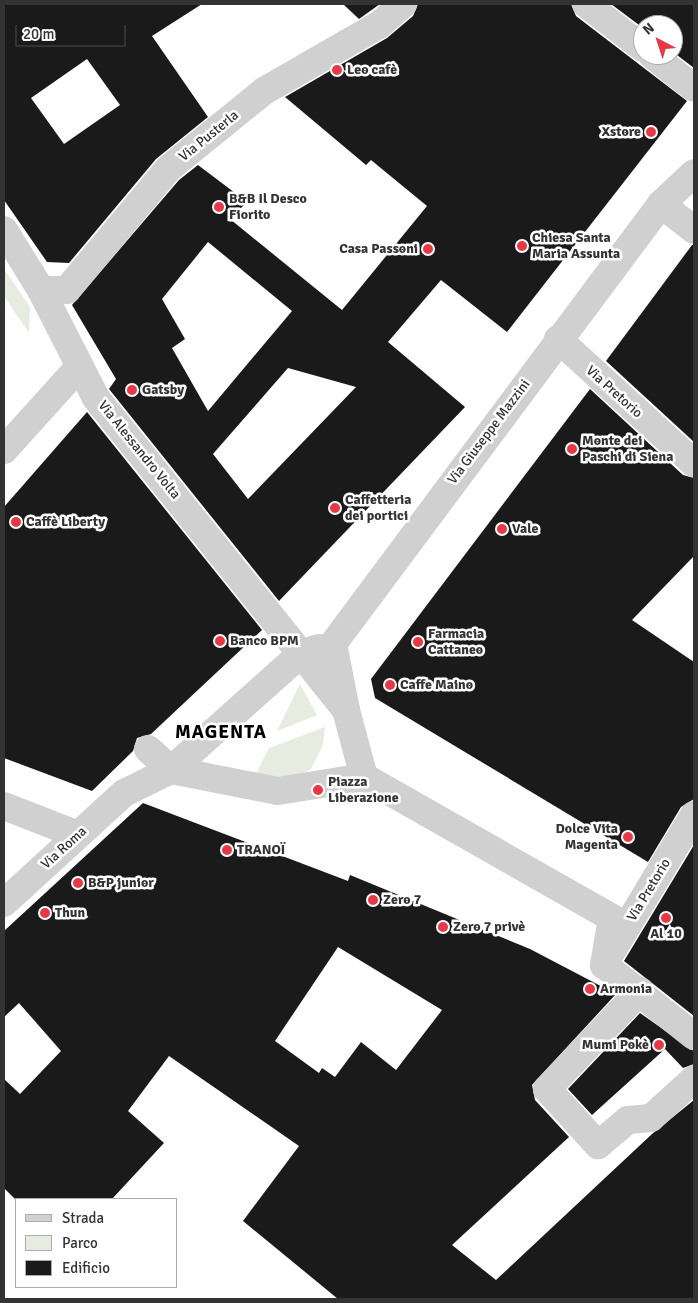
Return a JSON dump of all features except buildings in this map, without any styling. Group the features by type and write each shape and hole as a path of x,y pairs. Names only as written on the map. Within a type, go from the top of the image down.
{"street":[{"name":"Via Pusterla","path":"41,290 67,290 168,168 264,91 379,25 403,4"},
{"path":"586,4 633,40"},
{"path":"665,65 694,88"},
{"name":"Via Giuseppe Mazzini","path":"333,644 558,339 661,204 694,173"},
{"path":"661,204 694,230"},
{"name":"Via Alessandro Volta","path":"4,230 41,290 96,398 302,653"},
{"name":"Via Pretorio","path":"558,339 694,463"},
{"path":"4,450 80,366"},
{"path":"171,770 302,653 333,644 346,710 364,777"},
{"path":"302,653 346,710"},
{"path":"148,749 171,770 278,791 364,777 612,918 604,965 640,991 694,1036"},
{"name":"Via Roma","path":"4,903 124,793 171,770"},
{"path":"4,806 78,835"},
{"name":"Via Pretorio","path":"604,965 694,815"},
{"path":"640,991 547,1089 598,1145 628,1120 651,1118 694,1079"}],"green space":[{"path":"4,269 30,307 29,333 4,296"},
{"path":"300,684 317,715 277,731"},
{"path":"325,727 323,745 311,769 292,780 255,776 269,748"}],"place":[{"name":"Leo cafè","path":"337,70"},
{"name":"Xstore","path":"651,132"},
{"name":"B&B Il Desco Fiorito","path":"219,207"},
{"name":"Chiesa Santa Maria Assunta","path":"522,246"},
{"name":"Casa Passoni","path":"428,249"},
{"name":"Gatsby","path":"132,390"},
{"name":"Monte dei Paschi di Siena","path":"572,449"},
{"name":"Caffetteria dei portici","path":"335,508"},
{"name":"Caffè Liberty","path":"16,522"},
{"name":"Vale","path":"502,529"},
{"name":"Banco BPM","path":"220,641"},
{"name":"Farmacia Cattaneo","path":"418,642"},
{"name":"Caffe Maino","path":"390,685"},
{"name":"Piazza Liberazione","path":"318,790"},
{"name":"Dolce Vita Magenta","path":"628,837"},
{"name":"TRANOÏ","path":"227,850"},
{"name":"B&P junior","path":"78,883"},
{"name":"Zero 7","path":"373,900"},
{"name":"Thun","path":"45,913"},
{"name":"Al 10","path":"666,918"},
{"name":"Zero 7 privè","path":"443,927"},
{"name":"Armonia","path":"590,989"},
{"name":"Mumi Pokè","path":"659,1045"}],"district":[{"name":"MAGENTA","path":"221,733"}]}
